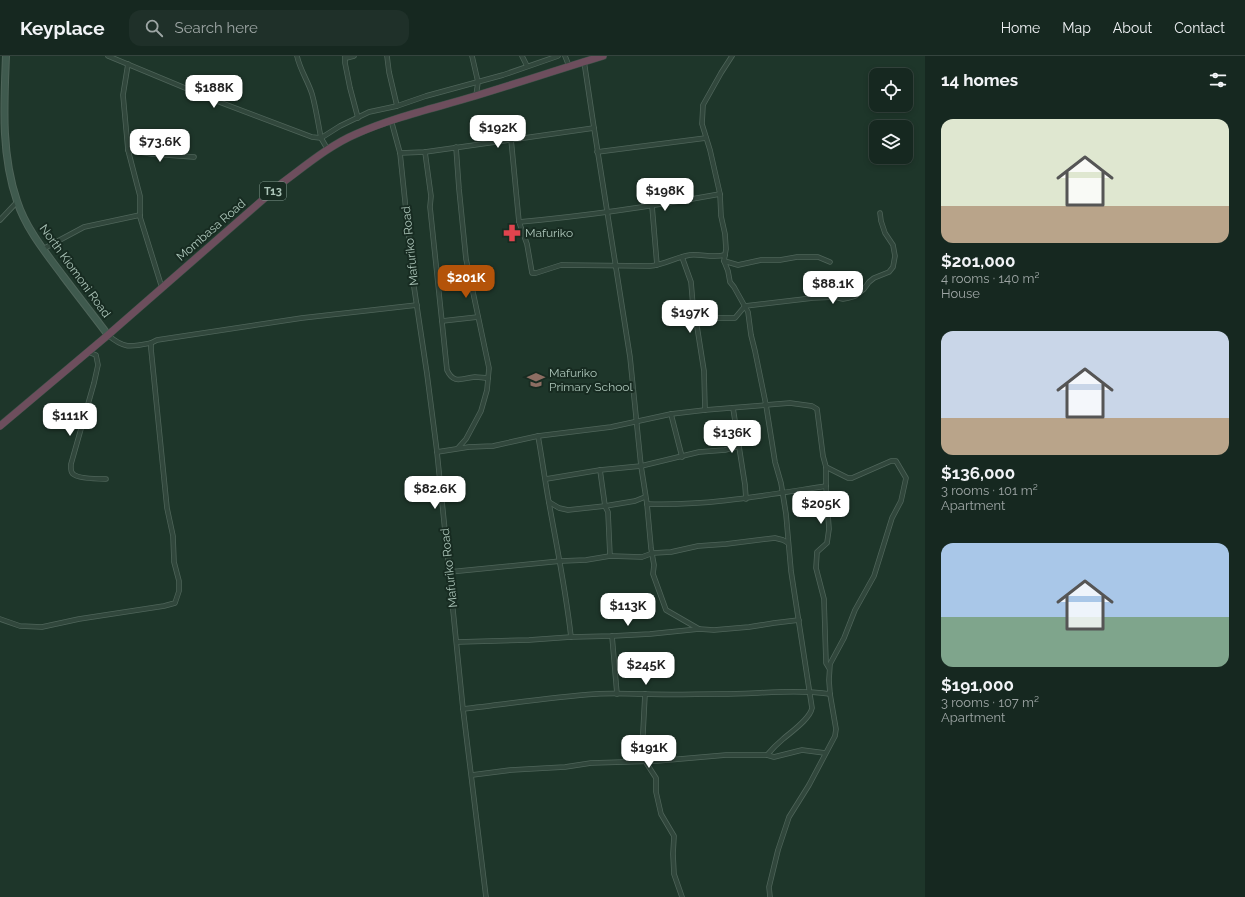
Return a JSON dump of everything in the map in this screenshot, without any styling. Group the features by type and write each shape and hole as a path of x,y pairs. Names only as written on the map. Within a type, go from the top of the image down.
{"highway":[{"name":"Mombasa Road","path":"0,426 88,352 282,183 328,150 355,134 391,120 476,96 601,56"}],"main road":[{"name":"North Kiomoni Road","path":"6,56 4,132 8,166 17,202 30,230 43,250 108,334"}],"street":[{"path":"108,56 214,100 312,137 321,138 340,126 369,112 397,106 426,96 503,75 558,56"},
{"path":"297,56 302,72 312,94 321,138 328,150"},
{"path":"354,56 346,57 345,63 358,118"},
{"path":"387,56 397,106"},
{"path":"472,56 478,82 476,96"},
{"path":"522,56 527,66"},
{"path":"565,56 568,66"},
{"path":"732,56 720,73 703,105 702,124 713,159 720,194 721,216 725,234 724,261 730,282 748,312 751,335 766,405 775,462 781,483 786,514 791,571 812,708 812,712 803,722 767,754"},
{"path":"584,61 630,357 641,466 647,504 651,548 653,553 653,576 666,610 699,629"},
{"path":"128,64 123,95 128,150 140,196 140,215 162,288"},
{"name":"Mafuriko Road","path":"391,120 400,153 414,287 437,452 464,709 486,897"},
{"path":"400,153 425,152 594,128"},
{"path":"597,152 706,138"},
{"path":"511,139 519,222 527,244 532,273 561,265 657,265 682,257 698,255 717,257 725,256"},
{"path":"456,147 466,260 489,368 487,390 481,411 466,439 458,449"},
{"path":"128,150 194,158"},
{"path":"425,152 431,196 430,207 447,370 450,376 455,379 461,380 476,377 488,378"},
{"path":"519,222 563,218 652,206 720,194"},
{"path":"0,220 17,202"},
{"path":"652,206 657,265"},
{"path":"696,320 711,318 735,318 745,306 813,298 835,297 843,299 855,296 874,278 889,272 893,267 895,256 893,245 885,233 880,213"},
{"path":"43,250 84,227 140,215"},
{"path":"682,257 691,282 693,306 704,371 705,410"},
{"path":"724,261 738,265 761,260 818,257 830,262"},
{"path":"108,334 118,343 129,346 151,343 157,340 302,318 417,305"},
{"path":"442,321 478,317"},
{"path":"0,619 20,626 42,627 79,619 164,606 176,602 179,590 179,581 174,562 173,536 167,508 151,343"},
{"path":"88,352 96,355 98,365 72,460 71,470 73,474 77,476 106,479"},
{"path":"437,452 470,447 493,446 538,436 611,427 672,414 790,403 812,406 817,409 823,456 826,467 829,529 827,543 817,552 816,568 824,599 826,663 829,668"},
{"path":"733,408 746,499"},
{"path":"672,414 682,457"},
{"path":"538,436 561,561 571,636"},
{"path":"546,479 600,470 641,466 699,452 725,450 739,446"},
{"path":"770,897 769,887 778,850 789,817 809,785 835,736 836,729 828,680 830,664 844,638 855,610 874,576 892,518 901,501 906,478 896,461 892,461 852,478 848,478 826,467"},
{"path":"600,470 605,506 608,512 610,556"},
{"path":"647,504 746,499 826,486"},
{"path":"549,502 559,508 568,510 630,502 645,497"},
{"path":"449,572 586,560 610,556 642,557 653,553 671,552 698,546 775,538 788,543"},
{"path":"457,642 529,640 571,636 650,634 699,629 714,630 799,620"},
{"path":"612,636 617,694"},
{"path":"464,709 574,696 617,694 738,694 760,692 810,692 830,694"},
{"path":"645,694 642,752 644,760 656,778 656,792 661,814 674,836 674,874 682,897"},
{"path":"472,775 511,770 565,767 591,763 767,754 774,757 802,750 825,753"}],"place":[{"name":"Mafuriko","path":"512,233"},
{"name":"Mafuriko Primary School","path":"536,380"}]}
